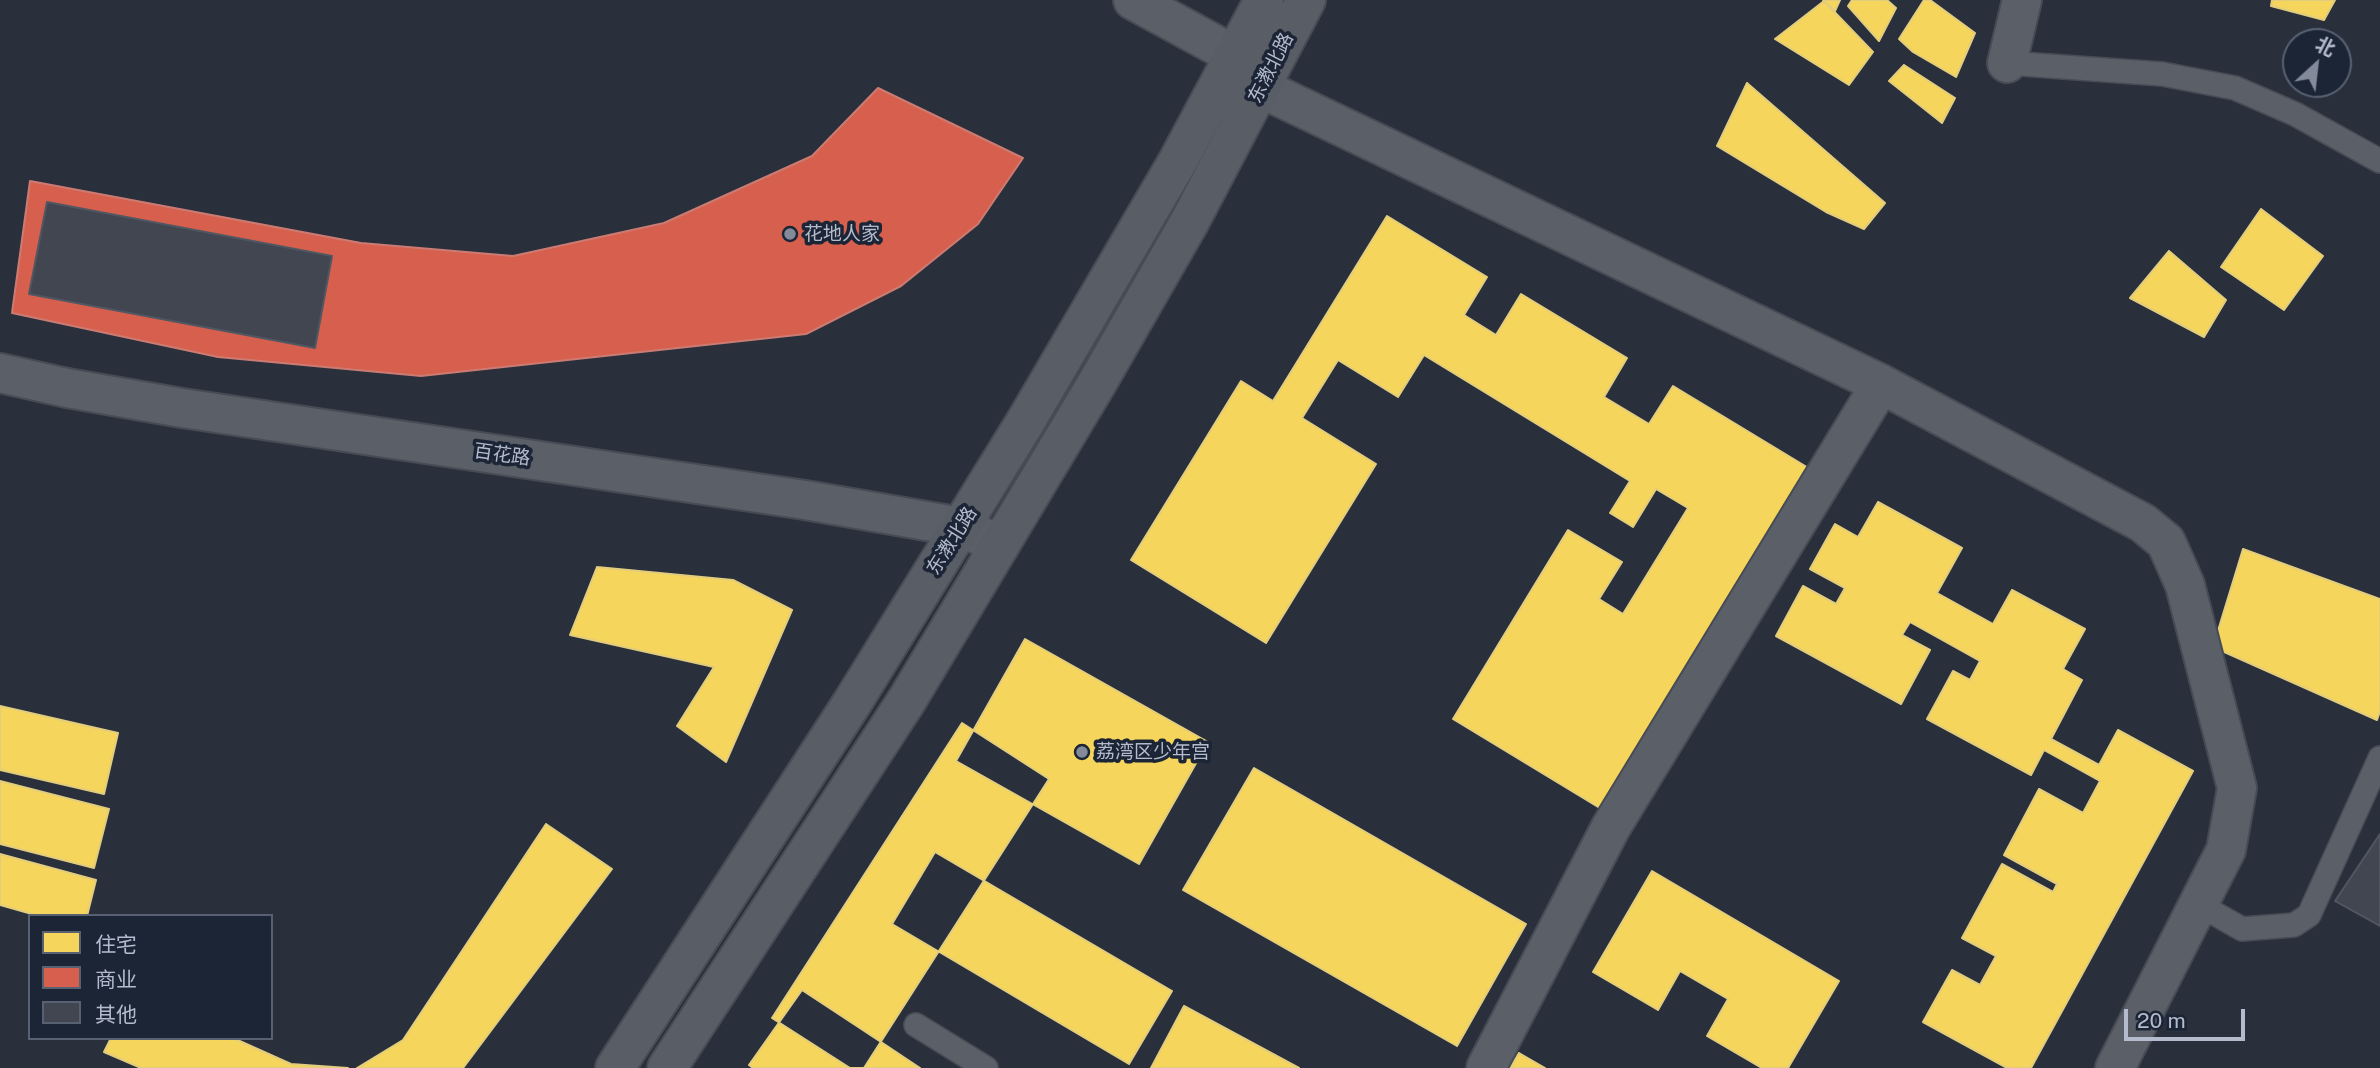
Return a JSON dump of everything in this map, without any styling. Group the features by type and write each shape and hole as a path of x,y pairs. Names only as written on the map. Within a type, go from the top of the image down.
{"main road":[{"name":"东漖北路","path":"615,1068 852,703 1033,409 1178,161 1264,0"},
{"name":"东漖北路","path":"667,1068 907,700 1117,349 1261,88 1300,2"}],"street":[{"path":"1133,0 1234,55 1261,88 1881,384 2143,523 2166,542 2185,585 2237,788 2225,850 2115,1068"},
{"path":"2007,62 2022,0"},
{"name":"百花路","path":"0,373 67,388 183,408 805,500 961,527 1000,545"},
{"path":"1486,1068 1611,827 1881,384"}],"lane":[{"path":"2007,62 2162,74 2235,88 2295,114 2380,161"},
{"path":"2198,904 2242,929 2294,925 2309,915 2380,758"},
{"path":"916,1025 986,1068"}],"building: 住宅":[{"path":"1823,0 1840,0 1835,11"},
{"path":"1852,0 1887,0 1896,8 1879,41 1848,6"},
{"path":"1924,0 1930,0 1975,33 1956,77 1913,52 1899,39"},
{"path":"2272,0 2335,0 2324,20 2271,6"},
{"path":"1824,1 1873,52 1849,85 1775,39"},
{"path":"1904,65 1955,98 1942,123 1889,81"},
{"path":"1747,83 1885,203 1864,229 1826,212 1717,146"},
{"name":"花地人家","path":"918,129 982,150 972,183 913,242 841,280 753,320 656,342 571,347 443,341 448,288 475,271 627,245 629,284 747,258 730,204 842,139 892,179"},
{"path":"2261,209 2323,256 2284,310 2221,267"},
{"path":"1387,216 1487,277 1464,315 1496,335 1521,294 1627,358 1604,397 1649,424 1673,386 1815,472 1608,813 1453,719 1568,530 1622,562 1599,599 1623,614 1688,508 1656,489 1633,527 1610,513 1630,481 1424,355 1398,397 1338,360 1302,418 1376,464 1266,643 1131,560 1241,381 1273,401"},
{"path":"2169,251 2226,300 2204,337 2130,298"},
{"path":"1878,502 1962,548 1937,593 1993,624 2012,590 2085,629 2063,669 2082,680 2051,739 2099,765 2118,730 2193,771 2031,1068 2007,1068 1923,1022 1952,970 1980,985 1996,956 1962,938 2002,864 2053,892 2057,884 2004,855 2039,789 2083,813 2100,781 2044,750 2031,775 1927,719 1953,671 1970,680 1980,661 1910,622 1902,635 1930,650 1901,704 1776,636 1803,586 1836,604 1845,588 1810,569 1835,524 1858,537"},
{"path":"2243,549 2380,599 2380,711 2377,720 2213,647"},
{"path":"597,567 733,580 792,610 726,762 677,726 714,667 570,635"},
{"name":"荔湾区少年宫","path":"1025,639 1208,742 1139,864 956,761"},
{"path":"0,706 118,733 104,794 0,770"},
{"path":"962,723 1049,779 864,1068 850,1068 772,1018"},
{"path":"1254,768 1526,924 1457,1046 1183,890"},
{"path":"0,781 109,809 94,868 0,844"},
{"path":"546,824 612,869 463,1068 357,1068 403,1040"},
{"path":"935,852 1172,991 1129,1064 892,924"},
{"path":"0,854 96,880 88,914 32,914 0,905"},
{"path":"1652,871 1839,981 1788,1068 1762,1068 1707,1036 1728,999 1680,971 1658,1010 1593,972"},
{"path":"802,990 920,1068 753,1068 749,1065"},
{"path":"1184,1006 1299,1068 1151,1068"},
{"path":"110,1040 237,1040 291,1064 348,1068 141,1068 104,1052"},
{"path":"1519,1053 1545,1068 1510,1068"}],"building: 商业":[{"name":"花地人家","path":"878,88 1023,158 978,224 901,286 806,334 421,376 218,357 12,313 30,181 361,243 513,256 664,223 812,156"}],"building: 其他":[{"path":"47,202 332,256 315,348 29,294"},
{"path":"2380,834 2380,926 2335,901"}],"place":[{"name":"花地人家","path":"790,234"},
{"name":"荔湾区少年宫","path":"1082,752"}]}
